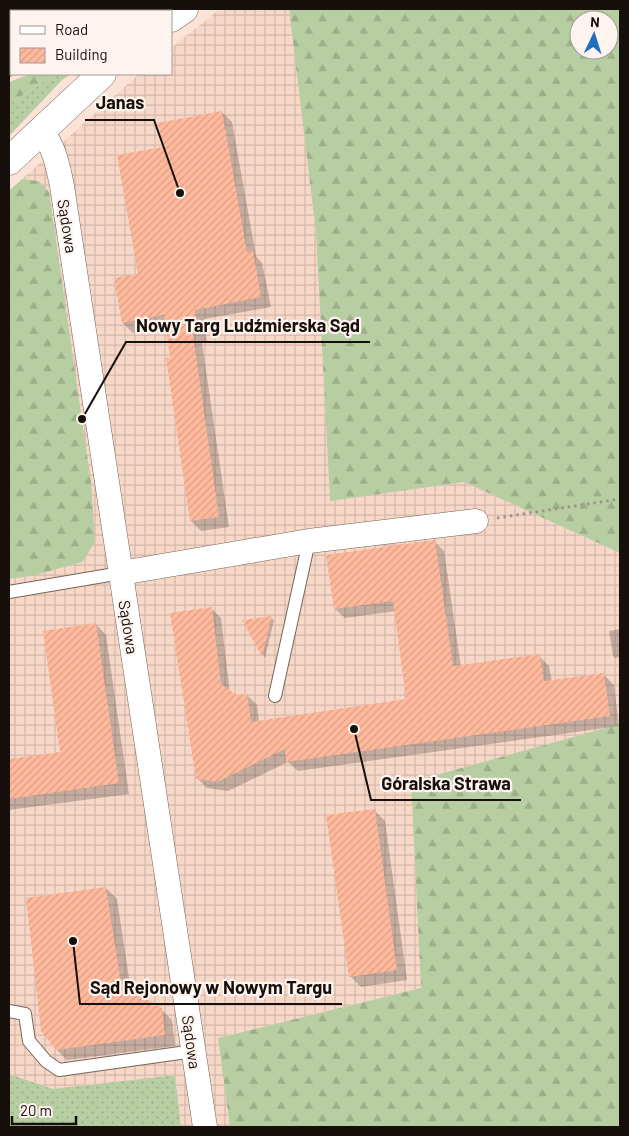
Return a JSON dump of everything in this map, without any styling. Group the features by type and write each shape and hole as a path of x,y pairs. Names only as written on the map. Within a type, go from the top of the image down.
{"main road":[{"path":"172,17 184,9"},
{"path":"9,161 101,75"}],"street":[{"name":"Sądowa","path":"41,130 48,139 62,186 205,1127"},
{"path":"121,573 309,541 476,521"}],"lane":[{"path":"275,696 309,541"},
{"path":"9,592 121,573"},
{"path":"9,1011 25,1014 29,1041 46,1061 59,1070 194,1051"}],"path":[{"path":"476,521 620,498"}],"shaded area":[{"path":"220,9 289,9 316,233 330,500 464,482 620,553 620,724 411,782 421,988 218,1038 230,1127 181,1127 175,1075 53,1089 9,1074 9,579 32,576 39,181 22,179 138,75 172,75 172,47"}],"green space":[{"path":"289,9 620,9 620,553 464,482 330,501 316,233"},
{"path":"27,75 54,75 9,103 9,82"},
{"path":"54,75 70,75 62,80 9,136 9,103"},
{"path":"22,179 39,181 49,192 91,482 95,542 82,562 32,576 9,579 9,191"},
{"path":"620,724 620,1127 230,1127 218,1038 421,988 411,782"},
{"path":"9,1074 53,1089 175,1075 181,1127 9,1127"}],"building":[{"path":"222,111 247,252 253,251 261,297 195,310 198,333 193,334 219,517 190,521 166,358 170,358 164,315 122,323 114,278 138,274 117,155 163,147 158,123"},
{"path":"435,540 453,666 540,654 544,681 604,673 610,716 286,762 285,749 217,782 196,779 170,613 212,607 221,684 235,694 247,694 251,722 406,699 393,601 334,609 326,555"},
{"path":"272,616 262,657 242,620"},
{"path":"96,623 119,783 9,799 9,759 60,752 43,631"},
{"path":"375,809 397,970 349,977 326,815"},
{"path":"106,887 121,984 162,1008 165,1035 56,1050 41,1031 26,898"}],"place":[{"name":"Janas","path":"180,193"},
{"name":"Nowy Targ Ludźmierska Sąd","path":"82,419"},
{"name":"Góralska Strawa","path":"354,729"},
{"name":"Sąd Rejonowy w Nowym Targu","path":"73,941"}]}
